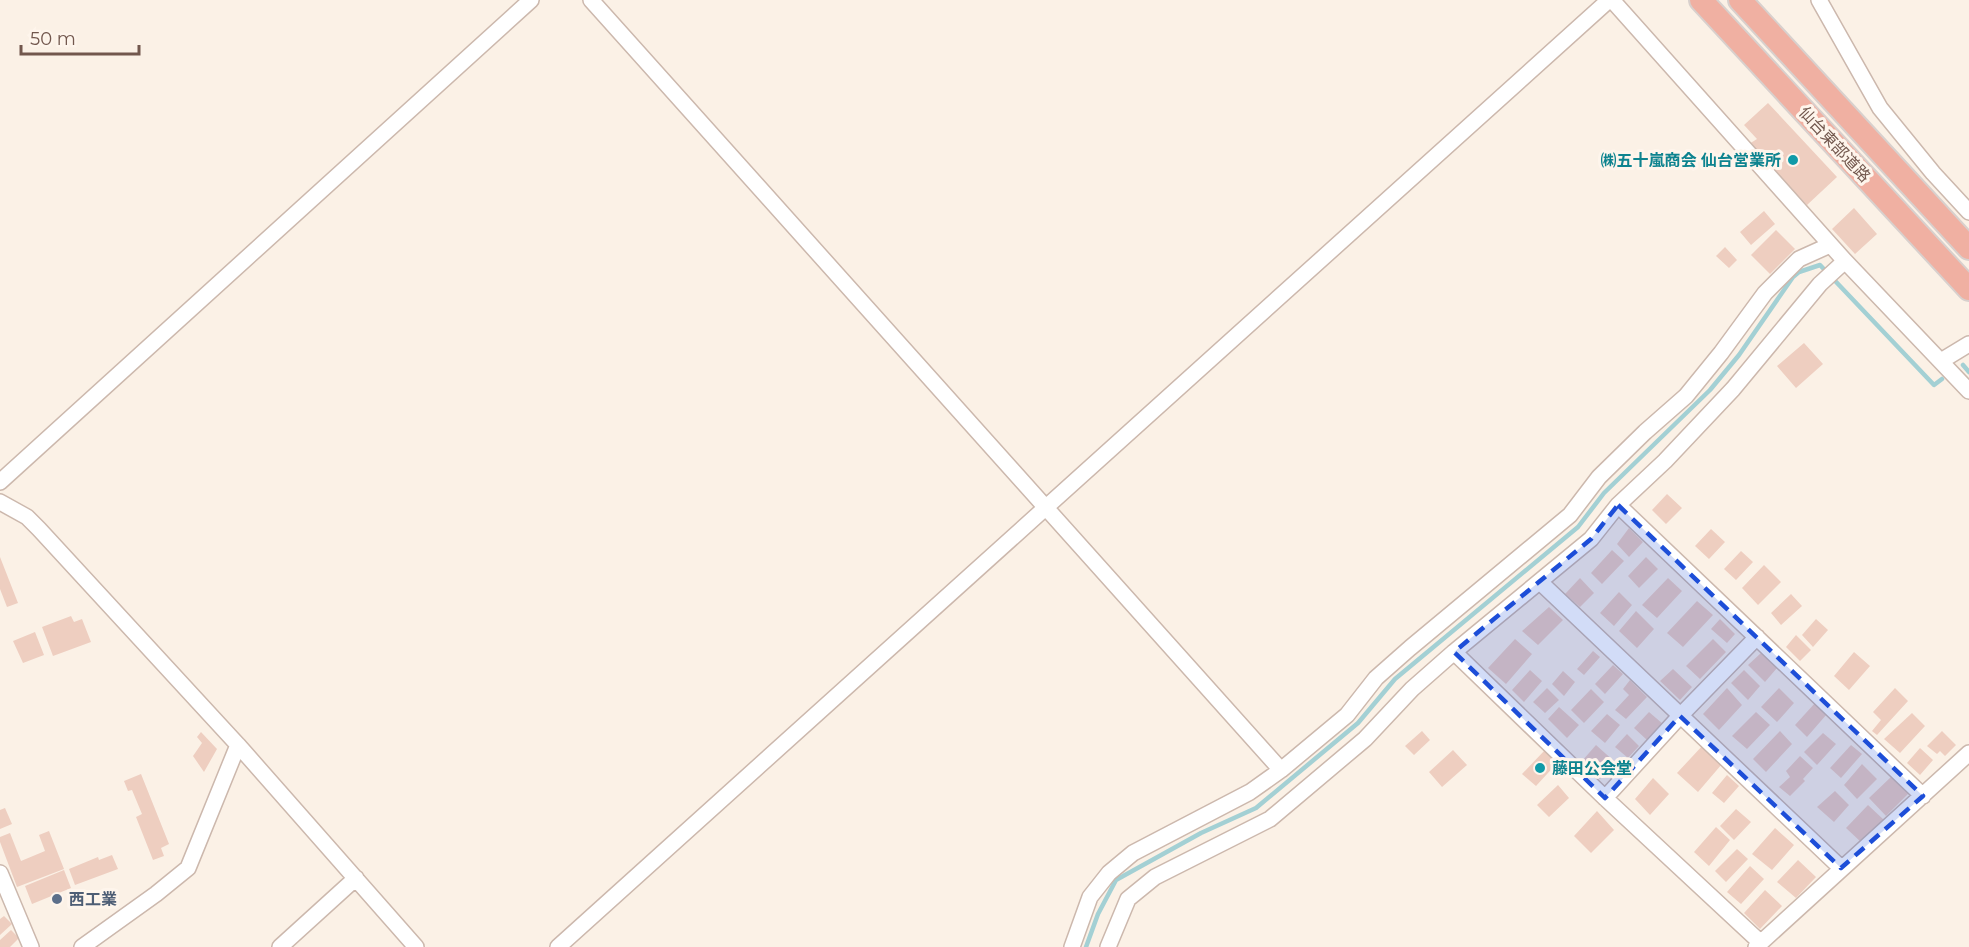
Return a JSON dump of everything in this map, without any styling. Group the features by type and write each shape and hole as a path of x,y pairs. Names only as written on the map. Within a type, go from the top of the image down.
{"highway":[{"name":"仙台東部道路","path":"1701,0 1969,289"},
{"name":"仙台東部道路","path":"1740,0 1969,248"}],"street":[{"path":"0,482 531,0"},
{"path":"591,0 1281,770"},
{"path":"558,947 1610,0 1830,245 1842,263 1969,391"},
{"path":"1819,0 1880,108 1933,173 1969,212"},
{"path":"1072,947 1090,897 1109,873 1132,854 1250,792 1281,770 1347,715 1376,678 1570,515 1599,477 1686,396 1765,293 1799,259 1830,245"},
{"path":"1108,947 1128,899 1155,877 1270,819 1365,739 1412,689 1454,652 1591,539 1618,505 1665,461 1733,388 1820,284 1842,263"},
{"path":"1941,361 1969,344"},
{"path":"0,502 27,517 238,745 416,947"},
{"path":"1618,505 1923,796"},
{"path":"1540,582 1841,868"},
{"path":"1605,798 1757,637"},
{"path":"1454,652 1759,945 1969,753"},
{"path":"82,947 188,868 238,745"},
{"path":"0,873 31,947"},
{"path":"280,947 356,878"}],"highlighted area":[{"path":"1618,505 1923,796 1841,868 1680,716 1605,798 1454,652 1591,539"}],"building":[{"name":"㈱五十嵐商会 仙台営業所","path":"1768,103 1837,177 1807,205 1749,144 1757,139 1744,125"},
{"path":"1854,208 1877,234 1855,254 1832,229"},
{"path":"1764,211 1775,224 1751,245 1740,232"},
{"path":"1776,230 1795,249 1770,274 1751,255"},
{"path":"1725,247 1737,260 1729,268 1716,256"},
{"path":"1804,343 1823,364 1796,388 1777,366"},
{"path":"1667,494 1682,508 1666,524 1652,510"},
{"path":"1629,528 1643,542 1629,557 1617,544"},
{"path":"1711,529 1725,542 1709,559 1695,546"},
{"path":"1612,550 1624,561 1602,584 1591,573"},
{"path":"1741,551 1753,562 1736,580 1724,569"},
{"path":"0,557 18,603 7,607 0,589"},
{"path":"1646,557 1658,569 1639,588 1628,576"},
{"path":"1764,565 1781,582 1758,605 1742,588"},
{"path":"1580,578 1594,593 1580,607 1565,594"},
{"path":"1668,578 1682,591 1657,618 1642,605"},
{"path":"1619,592 1632,605 1614,626 1600,613"},
{"path":"1791,594 1802,606 1781,625 1771,613"},
{"path":"1697,601 1713,615 1683,647 1667,633"},
{"path":"1549,607 1563,620 1538,645 1522,631"},
{"path":"1636,611 1654,629 1637,648 1619,631"},
{"path":"71,616 74,622 82,619 91,642 53,656 42,627"},
{"path":"1720,619 1735,634 1727,643 1711,629"},
{"path":"1816,619 1828,630 1813,647 1802,635"},
{"path":"35,632 44,655 23,663 13,641"},
{"path":"1796,635 1811,650 1800,661 1786,647"},
{"path":"1515,639 1532,654 1506,684 1488,668"},
{"path":"1713,639 1726,652 1700,679 1686,666"},
{"path":"1593,651 1600,657 1584,675 1577,669"},
{"path":"1854,652 1870,666 1849,690 1834,676"},
{"path":"1761,653 1777,668 1765,682 1748,665"},
{"path":"1613,665 1623,674 1605,694 1595,684"},
{"path":"1673,669 1692,687 1680,700 1660,681"},
{"path":"1530,670 1542,681 1524,702 1512,690"},
{"path":"1744,670 1760,686 1748,700 1731,683"},
{"path":"1563,671 1575,682 1564,696 1552,684"},
{"path":"1630,680 1647,697 1626,719 1615,710 1629,695 1623,689"},
{"path":"1547,688 1559,700 1545,713 1533,702"},
{"path":"1727,688 1742,705 1719,730 1703,714"},
{"path":"1779,688 1794,703 1777,722 1761,707"},
{"path":"1895,688 1908,701 1877,735 1872,731 1881,720 1873,712"},
{"path":"1591,689 1604,702 1584,723 1571,710"},
{"path":"1815,703 1827,714 1807,737 1795,725"},
{"path":"1559,707 1579,725 1567,738 1548,719"},
{"path":"1649,712 1663,724 1647,740 1634,728"},
{"path":"1756,712 1770,725 1747,749 1732,736"},
{"path":"1912,713 1925,726 1900,753 1884,739"},
{"path":"1607,714 1620,725 1605,743 1591,731"},
{"path":"1422,731 1430,740 1414,755 1405,746"},
{"path":"1780,731 1792,744 1766,772 1753,759"},
{"path":"1942,731 1956,745 1945,756 1940,751 1937,754 1927,746"},
{"path":"201,732 217,749 204,772 193,756 202,743 197,737"},
{"path":"1823,733 1836,744 1817,765 1804,752"},
{"path":"1627,734 1639,746 1628,758 1615,747"},
{"path":"1704,744 1722,764 1698,792 1677,773"},
{"path":"1596,745 1615,762 1600,779 1582,761"},
{"path":"1851,745 1862,754 1841,778 1830,768"},
{"path":"1920,748 1933,760 1920,775 1907,763"},
{"path":"1453,750 1467,765 1442,787 1429,772"},
{"name":"藤田公会堂","path":"1545,750 1558,762 1536,786 1522,774"},
{"path":"1800,756 1813,768 1803,779 1805,781 1790,796 1779,787 1790,777 1786,771"},
{"path":"1862,764 1877,779 1857,799 1844,785"},
{"path":"141,774 169,844 161,848 164,856 153,860 136,817 142,814 132,790 128,791 124,781"},
{"path":"1727,775 1739,786 1724,803 1712,793"},
{"path":"1892,776 1909,793 1886,816 1869,798"},
{"path":"1653,778 1669,794 1650,815 1635,799"},
{"path":"1558,785 1569,798 1549,817 1537,805"},
{"path":"1835,791 1849,805 1834,822 1817,807"},
{"path":"1868,805 1884,820 1862,843 1846,828"},
{"path":"5,808 12,824 0,829 0,810"},
{"path":"1736,809 1751,822 1734,840 1720,826"},
{"path":"1597,811 1614,830 1591,853 1574,836"},
{"path":"1716,827 1730,840 1709,866 1694,852"},
{"path":"1775,828 1794,845 1772,870 1752,854"},
{"path":"49,831 64,869 17,887 0,837 10,833 21,861 45,851 39,835"},
{"path":"1737,849 1748,859 1726,882 1715,871"},
{"path":"112,855 118,869 75,885 69,869 98,857 99,860"},
{"path":"1798,860 1816,877 1796,898 1777,882"},
{"path":"1750,866 1764,879 1741,904 1727,892"},
{"path":"64,870 71,888 32,904 25,886"},
{"path":"1765,890 1782,906 1760,929 1744,913"},
{"path":"4,916 12,924 0,935 0,919"},
{"path":"11,930 19,938 10,947 0,947 0,940"}],"waterway":[{"path":"1086,947 1098,914 1116,880 1201,833 1256,808 1358,723 1395,679 1578,527 1604,493 1710,390 1739,355 1793,277 1799,272 1820,265 1934,385 1942,379"},
{"path":"1963,365 1969,372"}],"place":[{"name":"㈱五十嵐商会 仙台営業所","path":"1793,160"},
{"name":"藤田公会堂","path":"1540,768"},
{"name":"西工業","path":"57,899"}]}
